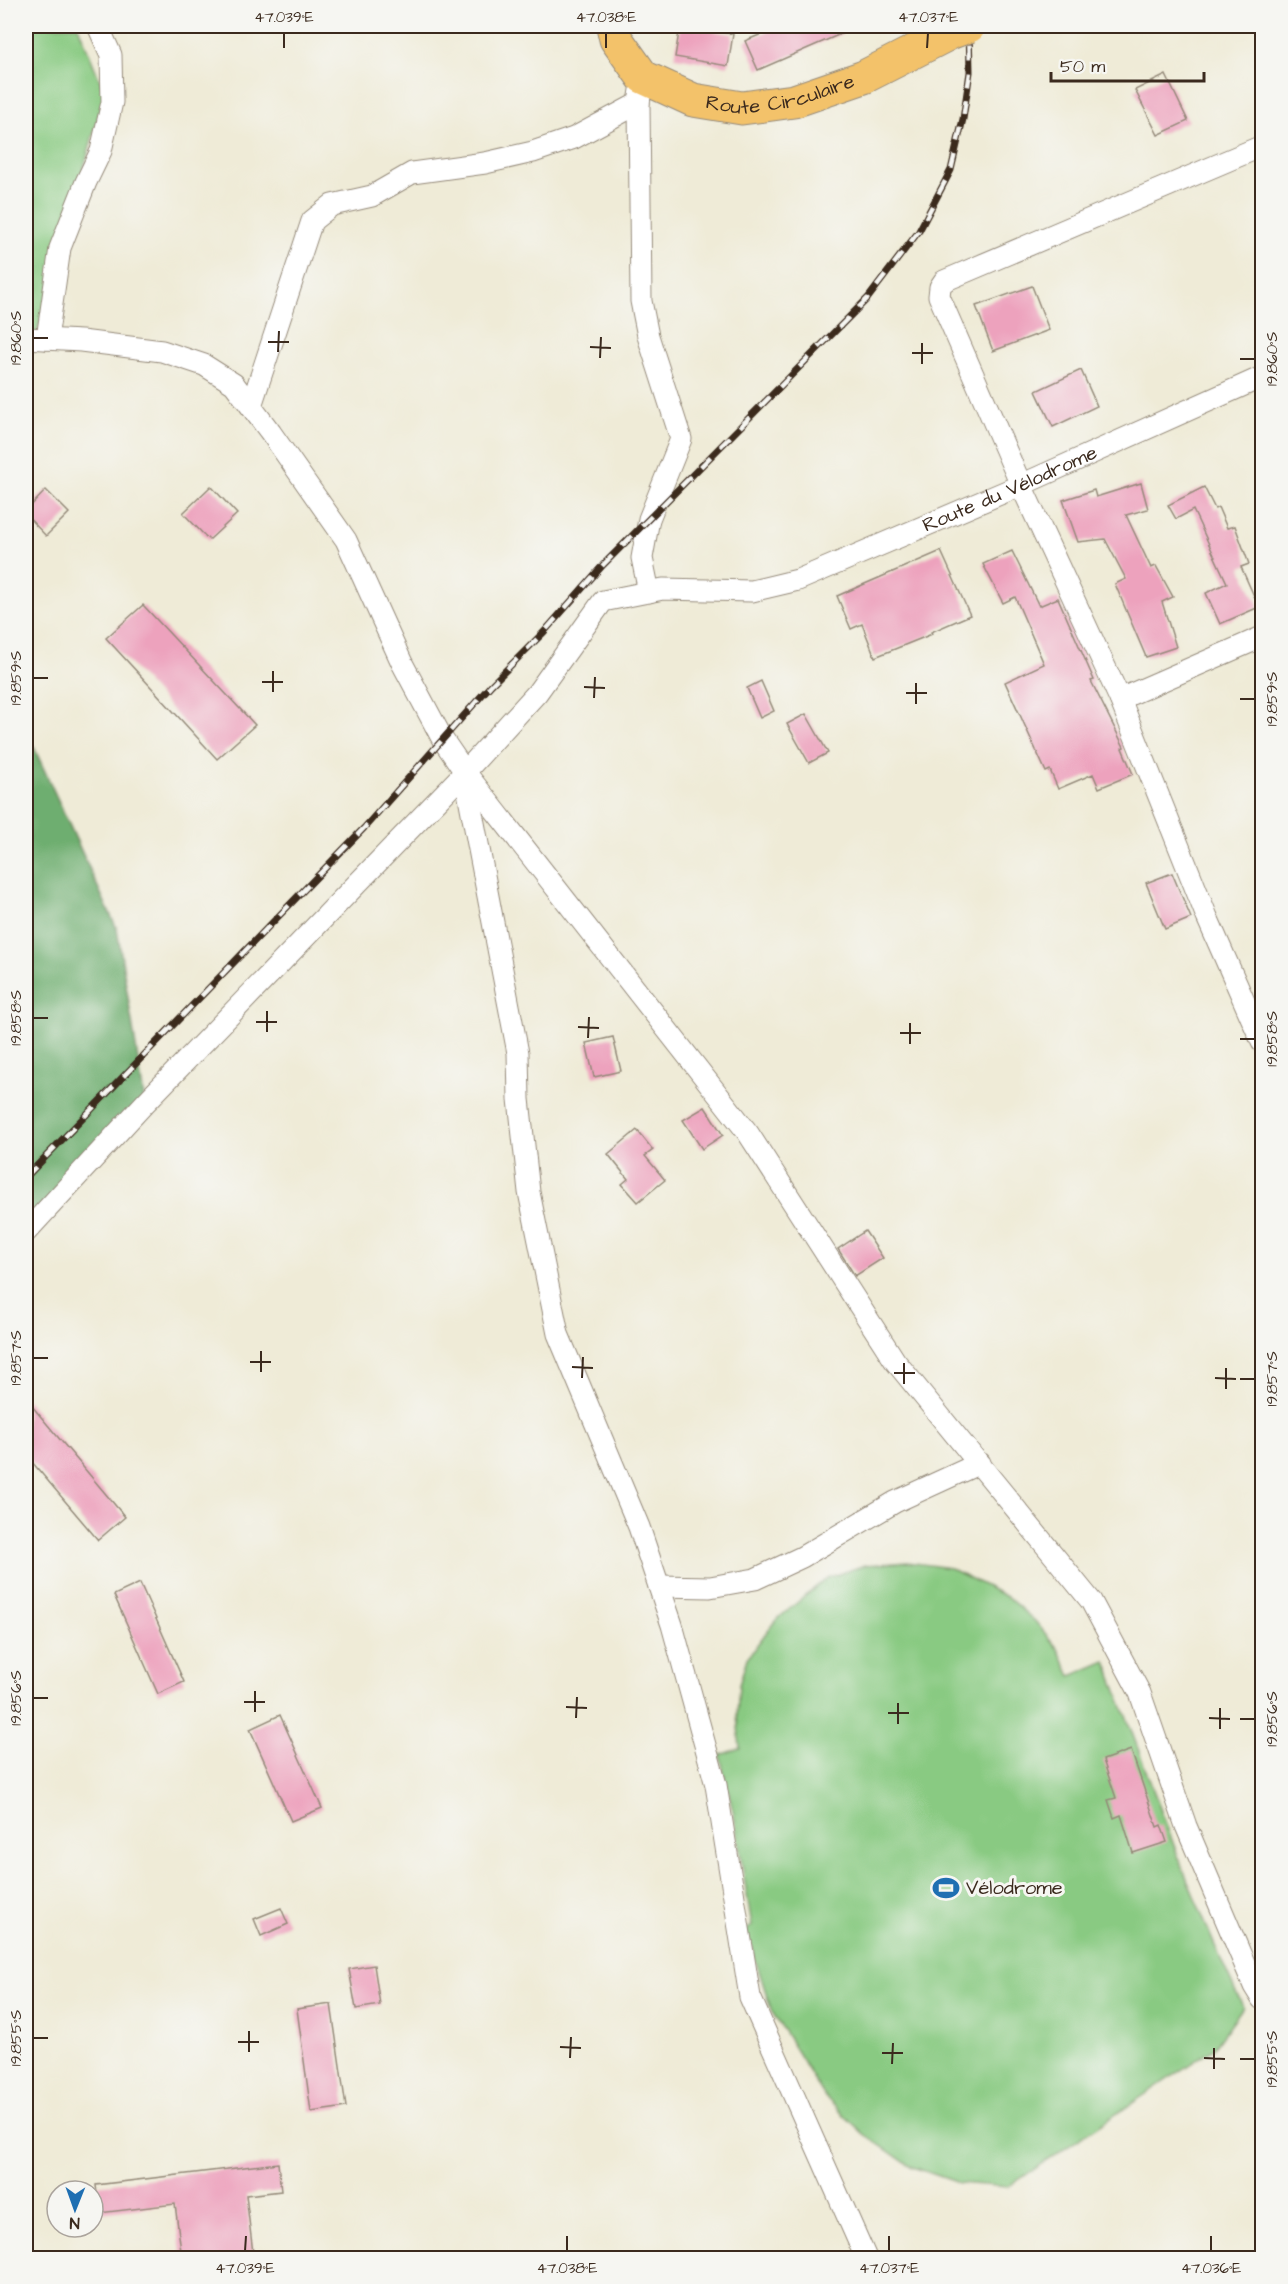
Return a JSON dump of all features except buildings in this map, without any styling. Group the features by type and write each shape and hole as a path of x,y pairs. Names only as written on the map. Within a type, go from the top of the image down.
{"main road":[{"name":"Route Circulaire","path":"613,26 616,39 641,90 742,108 794,101 864,76 960,29"}],"street":[{"path":"47,339 60,248 101,151 112,102 111,55 99,26"},
{"path":"251,406 312,221 332,205 372,196 412,173 485,164 533,152 574,138 641,90"},
{"path":"641,90 641,301 648,336 681,439 649,519 642,558 649,592"},
{"path":"1263,146 944,281 940,287 939,296 1021,485 1120,699 1207,917 1263,1041"},
{"path":"26,338 162,351 204,365 234,384 251,406 346,540 402,663 442,740 747,1133 895,1361 1091,1601 1140,1693 1186,1826 1254,1986 1263,2000"},
{"name":"Route du Vélodrome","path":"26,1232 145,1103 465,772 537,693 603,601 663,589 752,591 798,580 1021,485 1263,377"},
{"path":"1120,699 1263,637"},
{"path":"465,772 518,1053 519,1099 529,1192 558,1334 639,1527 672,1625 716,1785 750,1997 866,2259"},
{"path":"659,1586 710,1587 756,1579 802,1557 895,1503 980,1464"}],"green space":[{"path":"26,26 78,26 105,93 26,372"},
{"path":"26,730 117,929 145,1103 26,1232"},
{"path":"908,1562 950,1568 1007,1597 1035,1621 1058,1649 1071,1676 1106,1661 1187,1879 1243,2007 1214,2048 1008,2187 959,2183 910,2166 864,2134 825,2097 772,2012 746,1930 752,1926 734,1815 720,1755 740,1748 737,1715 739,1685 747,1658 775,1621 827,1578 865,1565"}],"railway":[{"path":"26,1177 364,828 491,685 544,632 603,565 868,298 919,231 951,170 963,119 970,72 969,26"}],"place":[{"name":"Vélodrome","path":"946,1888"}]}
